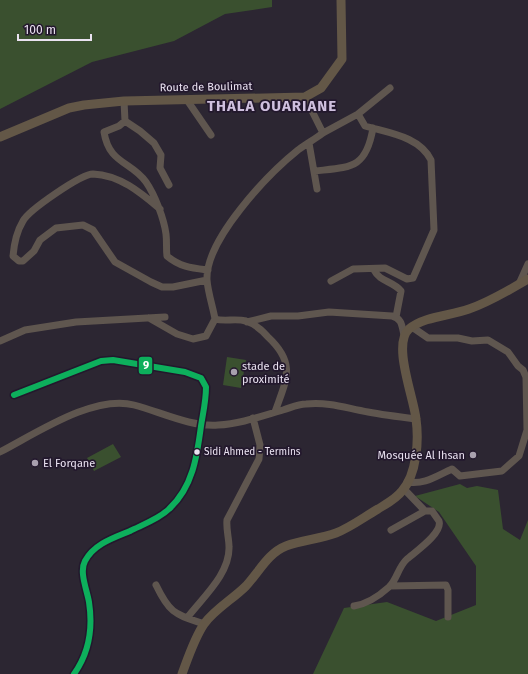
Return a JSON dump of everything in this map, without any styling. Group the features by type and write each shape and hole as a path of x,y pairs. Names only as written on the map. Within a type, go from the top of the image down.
{"main road":[{"name":"Route de Boulimat","path":"0,137 69,108 124,101 305,97 321,88 342,59 340,0"},
{"path":"182,674 204,624 214,613 245,587 275,552 286,546 336,533 394,499 405,486 415,455 416,419 403,354 404,335 412,327 421,322 470,309 528,279"}],"street":[{"path":"149,318 177,334 193,339 206,336 215,319 207,280 208,270 218,243 228,226 264,182 298,150 323,133 358,114 390,88"},
{"path":"305,97 323,133"},
{"path":"187,100 211,135"},
{"path":"124,101 125,121 120,126 104,132 106,142 118,160 132,168 146,182 160,209 166,234 167,256 176,264 208,270"},
{"path":"331,281 348,270 374,270 385,268 407,279 413,278 434,230 431,160 428,155 415,143 409,140 365,126 358,114"},
{"path":"125,121 154,143 162,155 160,168 169,185"},
{"path":"315,171 341,168 357,164 363,159 370,145 373,128"},
{"path":"309,143 317,189"},
{"path":"160,209 140,192 123,181 93,174 83,177 36,208 23,220 14,245 13,256 19,261 23,261 34,251 40,240 56,228 83,224 93,230 115,262 162,287 172,287 207,280"},
{"path":"519,284 528,264"},
{"path":"374,270 378,277 401,291 396,317"},
{"path":"247,322 271,316 298,316 329,312 396,317 400,322 404,335"},
{"path":"0,340 25,330 76,322 165,317"},
{"path":"215,319 221,321 237,319 259,328 274,342 284,356 287,366 286,381 275,412"},
{"path":"412,327 428,338 458,338 472,341 486,339 508,352 518,366 523,370 526,377 527,430 520,453 502,471 460,476 452,469 427,481 405,486 425,511"},
{"path":"14,395 101,361 112,360 185,372 201,378 206,387 202,425 193,474 169,510 151,521 105,542 90,552 84,563 84,579 91,617 90,634 86,650 74,674"},
{"path":"0,452 62,420 102,404 117,402 132,404 202,425 231,424 304,404 338,404 367,411 416,419"},
{"path":"186,618 220,576 228,560 229,547 226,530 227,520 259,459 260,445 253,418"},
{"path":"354,606 370,601 390,586 403,562 434,536 439,527 439,521 432,511 425,511 391,530"},
{"path":"430,527 439,527"},
{"path":"390,586 446,585 448,590 448,617"},
{"path":"156,586 165,604 176,613 204,624"}],"green space":[{"path":"0,0 272,0 272,7 225,14 174,41 92,62 0,109"},
{"name":"stade de proximité","path":"227,357 246,360 241,388 223,385"},
{"path":"113,444 121,457 94,471 87,458"},
{"path":"460,484 467,488 477,486 498,490 503,529 520,540 528,520 528,674 313,674 344,608 387,602 436,621 476,605 476,566 439,512 415,496"}],"transit line":[{"name":"9","path":"14,395 101,361 113,360 185,372 201,378 206,387 206,397 198,449 189,481 184,491 165,513 99,546 93,550 83,565 83,576 89,602 90,631 89,640 83,658 74,674"}],"place":[{"name":"stade de proximité","path":"234,372"},
{"name":"Sidi Ahmed - Termins","path":"197,452"},
{"name":"Mosquée Al Ihsan","path":"473,455"},
{"name":"El Forqane","path":"35,463"}],"district":[{"name":"THALA OUARIANE","path":"272,106"}]}
